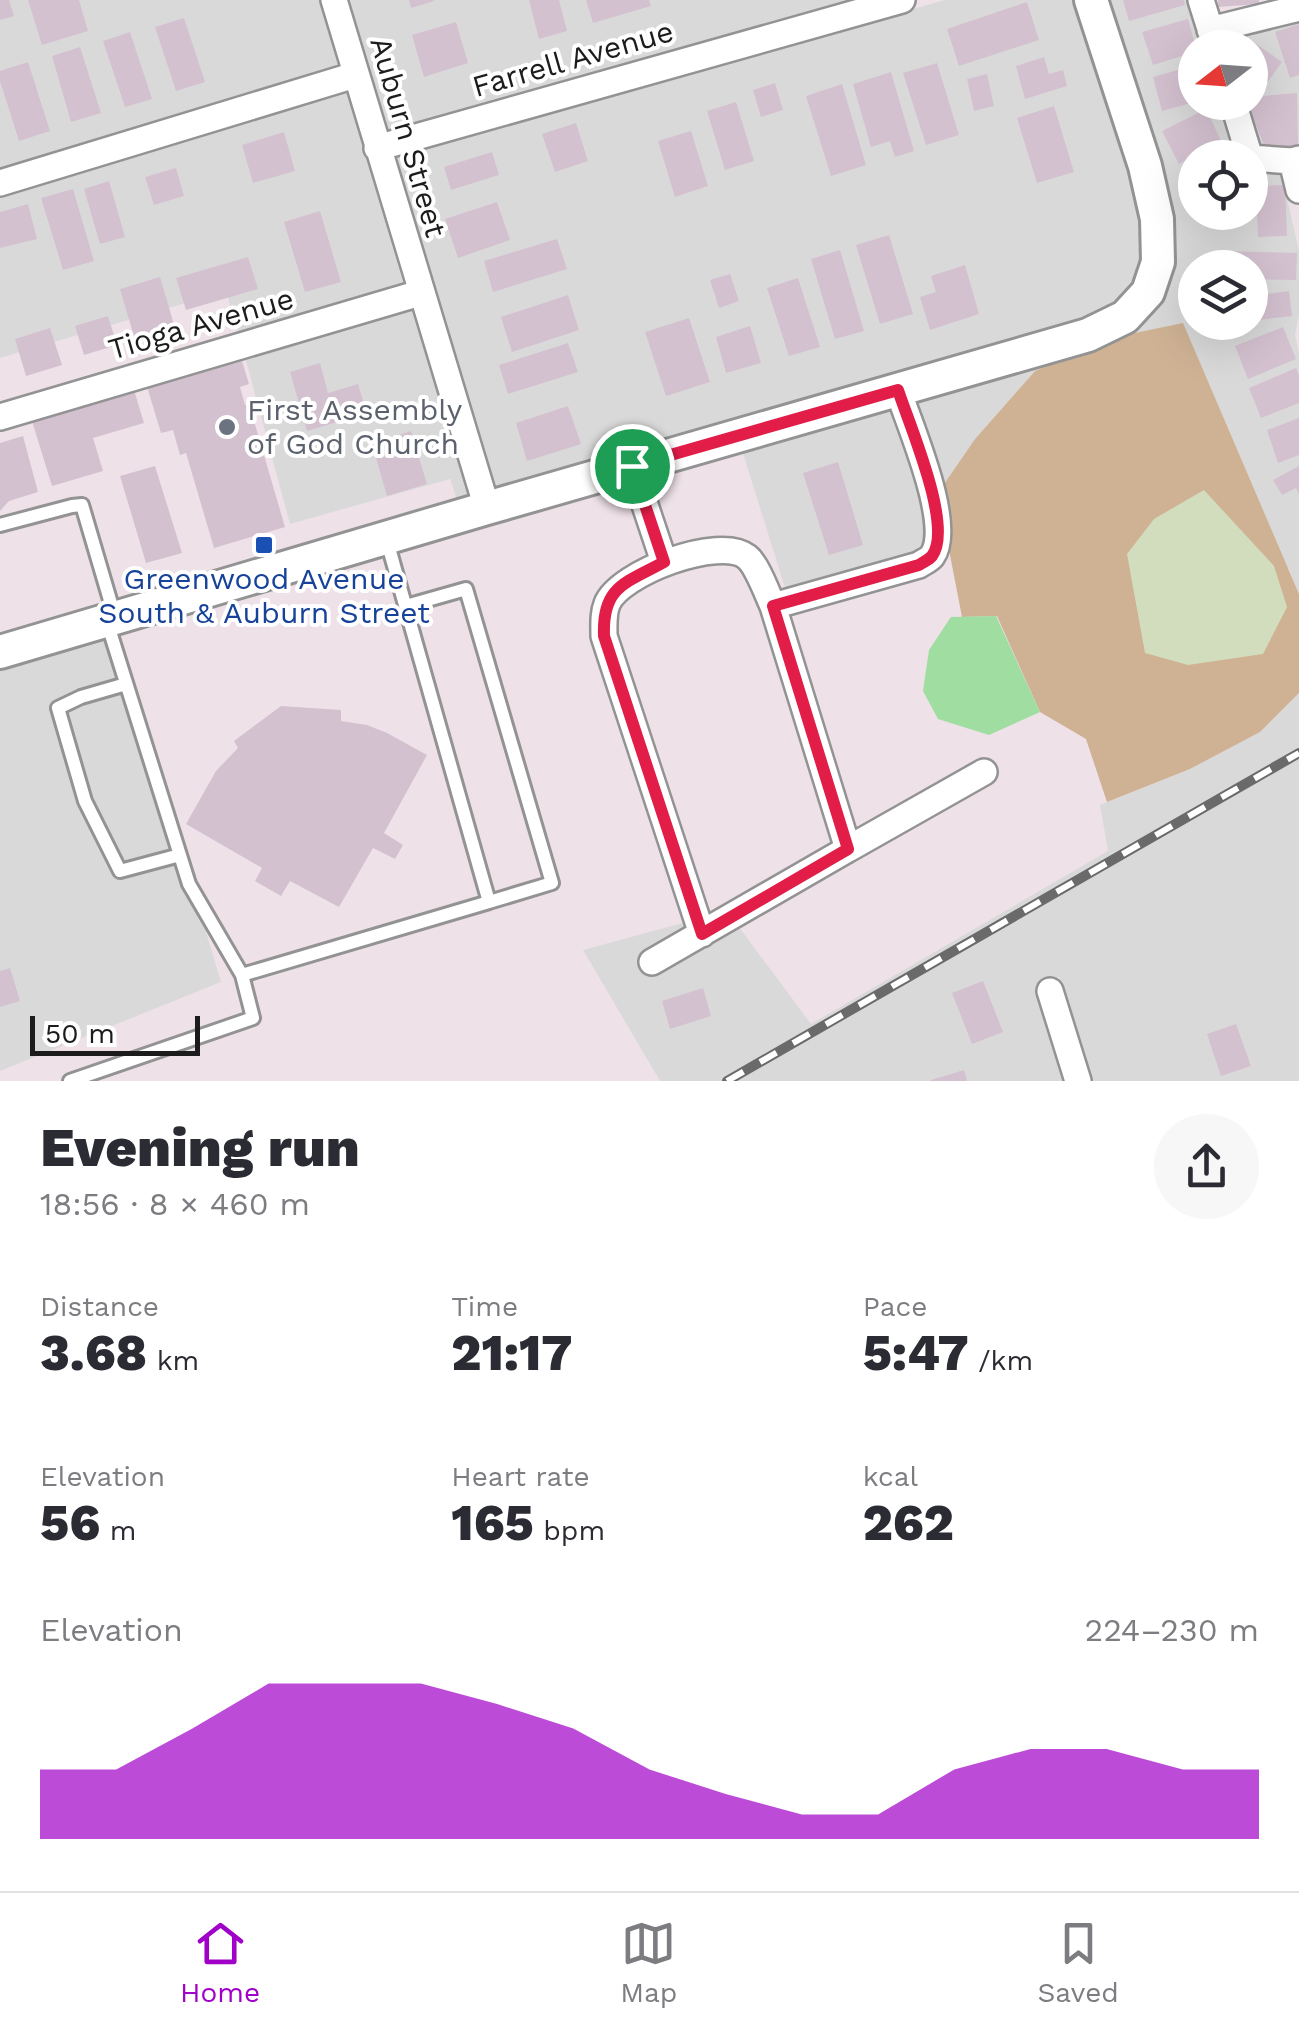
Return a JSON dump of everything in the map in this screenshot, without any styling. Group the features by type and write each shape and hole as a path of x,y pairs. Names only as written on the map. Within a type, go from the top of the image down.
{"street":[{"name":"Auburn Street","path":"334,0 487,508"},
{"name":"Farrell Avenue","path":"376,148 902,0"},
{"path":"0,652 1088,335 1125,317 1148,292 1158,262 1157,219 1145,166 1091,0"},
{"path":"1201,0 1210,30"},
{"path":"1238,30 1299,8"},
{"path":"0,183 356,75"},
{"path":"1268,159 1296,160 1299,190"},
{"name":"Tioga Avenue","path":"0,418 420,293"},
{"path":"773,606 919,565 932,555 940,530 936,504 898,390"},
{"path":"632,466 664,562"},
{"path":"702,934 604,636 607,602 618,588 664,562 706,552 733,550 749,558 773,606 848,849"},
{"path":"652,962 984,772"},
{"path":"1050,992 1078,1081"}],"lane":[{"path":"0,525 82,505 126,684 180,855 190,884 242,975 252,1018 70,1081"},
{"path":"386,538 490,902"},
{"path":"242,975 552,882 466,589 406,606"},
{"path":"126,684 58,708 85,802 120,871 180,855"}],"shaded area":[{"path":"0,0 320,0 339,68 0,171"},
{"path":"347,0 859,0 386,133"},
{"path":"945,0 1077,0 1133,170 1144,221 1145,262 1136,287 1116,308 1083,324 495,492 393,156"},
{"path":"1105,0 1187,0 1197,30 1178,30 1178,120 1224,120 1231,140 1178,140 1178,230 1268,230 1268,171 1281,172 1299,251 1299,315 1295,335 1299,354 1299,594 1289,569 1035,371 975,439 939,493 949,545 785,588 741,447 1156,306"},
{"path":"1299,20 1299,147 1268,148 1268,140 1258,140 1252,120 1268,120 1268,30 1258,30"},
{"path":"346,90 404,286 239,335 226,291 0,358 0,195"},
{"path":"411,308 470,498 457,500 450,479 290,524 245,357"},
{"path":"1178,324 1178,340 1190,340 1299,594 1299,693 1260,732 1190,769 1107,802 1086,739 1040,712 997,616 962,617 938,493 975,439 1035,371 1125,335"},
{"path":"1204,490 1274,566 1287,607 1263,654 1188,665 1145,653 1127,554 1154,519"},
{"path":"996,616 1040,712 989,735 938,719 923,691 929,650 951,617"},
{"path":"116,631 221,982 0,1071 0,664"},
{"path":"1299,693 1299,1081 1092,1081 1059,977 1035,985 1065,1081 660,1081 583,950 727,911 811,1024 1108,851 1100,805 1190,769 1260,732"}],"building":[{"path":"0,0 9,0 14,16 0,20"},
{"path":"28,0 79,0 88,31 42,45"},
{"path":"409,0 434,0 434,1 411,8"},
{"path":"529,0 559,0 567,31 539,39"},
{"path":"586,0 649,0 651,6 593,23"},
{"path":"1123,0 1184,0 1185,5 1129,21"},
{"path":"1218,0 1259,0 1259,4 1218,7"},
{"path":"1027,2 1039,40 959,66 947,29"},
{"path":"184,18 205,82 176,91 155,27"},
{"path":"1188,19 1191,30 1178,30 1178,57 1153,65 1142,32"},
{"path":"456,22 468,63 424,77 412,35"},
{"path":"1299,24 1299,75 1290,78 1275,32"},
{"path":"130,32 152,99 125,107 103,41"},
{"path":"80,47 101,113 71,122 52,56"},
{"path":"1268,52 1282,62 1268,82"},
{"path":"1044,57 1049,74 1063,70 1067,86 1025,99 1016,66"},
{"path":"28,62 50,131 19,141 0,71"},
{"path":"937,63 959,135 926,145 903,73"},
{"path":"1178,70 1178,107 1162,111 1153,77"},
{"path":"891,72 914,151 895,157 890,141 871,147 853,84"},
{"path":"987,74 994,106 974,111 967,79"},
{"path":"775,83 783,110 761,117 753,90"},
{"path":"842,84 866,165 831,176 806,96"},
{"path":"1297,93 1298,146 1268,147 1268,140 1262,140 1254,120 1268,120 1268,95"},
{"path":"736,102 754,161 725,170 707,111"},
{"path":"1054,106 1074,172 1037,183 1017,118"},
{"path":"1184,120 1211,120 1221,140 1178,140 1178,162 1162,131"},
{"path":"576,123 588,161 555,172 542,134"},
{"path":"691,131 708,186 675,197 658,141"},
{"path":"284,132 295,171 253,183 242,145"},
{"path":"492,152 499,175 451,190 444,167"},
{"path":"176,168 184,196 154,205 145,177"},
{"path":"109,181 125,237 100,244 84,189"},
{"path":"1285,185 1287,236 1258,237 1258,230 1268,230 1268,186"},
{"path":"73,189 94,261 63,270 41,198"},
{"path":"497,202 510,240 458,258 445,219"},
{"path":"28,204 37,239 0,248 0,212"},
{"path":"320,211 341,282 305,292 284,222"},
{"path":"889,235 913,314 880,324 856,245"},
{"path":"557,239 567,269 493,292 484,261"},
{"path":"840,250 864,331 835,339 811,259"},
{"path":"1268,252 1297,253 1296,280 1268,279"},
{"path":"248,257 258,289 186,310 176,278"},
{"path":"965,265 979,314 930,330 920,297 936,292 931,276"},
{"path":"730,274 739,301 719,308 710,280"},
{"path":"160,277 175,328 135,340 120,289"},
{"path":"798,278 820,347 789,356 767,288"},
{"path":"1289,291 1292,316 1268,319 1268,294"},
{"path":"568,295 579,330 512,352 501,317"},
{"path":"108,316 117,345 84,355 75,326"},
{"path":"689,318 710,382 666,396 645,332"},
{"path":"750,326 761,363 726,373 716,337"},
{"path":"1283,327 1296,359 1248,379 1235,346 1250,340 1268,340 1268,333"},
{"path":"50,328 62,365 26,376 15,339"},
{"path":"568,343 578,372 508,394 499,365"},
{"path":"242,361 249,384 240,387 245,405 249,404 285,527 214,548 186,453 180,455 173,430 161,433 145,380 200,364 202,372"},
{"path":"320,363 328,393 358,384 367,413 307,431 290,372"},
{"path":"1296,368 1299,403 1261,418 1249,388"},
{"path":"134,390 144,423 93,438 103,471 52,486 32,421"},
{"path":"568,406 581,444 527,461 516,423"},
{"path":"1299,418 1299,455 1278,463 1267,430"},
{"path":"411,431 427,484 387,496 372,444"},
{"path":"23,436 38,492 9,501 0,511 0,443"},
{"path":"838,462 863,545 829,555 803,473"},
{"path":"155,466 182,553 146,563 120,476"},
{"path":"1299,466 1299,494 1296,488 1282,495 1273,480"},
{"path":"281,706 341,710 341,721 367,725 427,755 384,833 403,845 395,859 373,848 339,907 290,881 281,896 255,881 262,868 186,824 216,771 238,748 234,741"},
{"path":"10,968 20,1001 0,1007 0,971"},
{"path":"983,981 1003,1032 972,1044 952,993"},
{"path":"703,988 711,1016 670,1029 662,1001"},
{"path":"1236,1024 1251,1066 1221,1076 1207,1034"},
{"path":"964,1070 967,1081 931,1081 931,1080"}],"railway":[{"path":"727,1081 1299,753"}],"place":[{"name":"First Assembly of God Church","path":"227,427"},
{"name":"Greenwood Avenue South & Auburn Street","path":"264,545"}],"route":[{"path":"898,390 936,504 940,530 932,555 919,565 773,606 848,849 702,934 604,636 607,602 618,588 664,562 632,466 898,390"}]}
